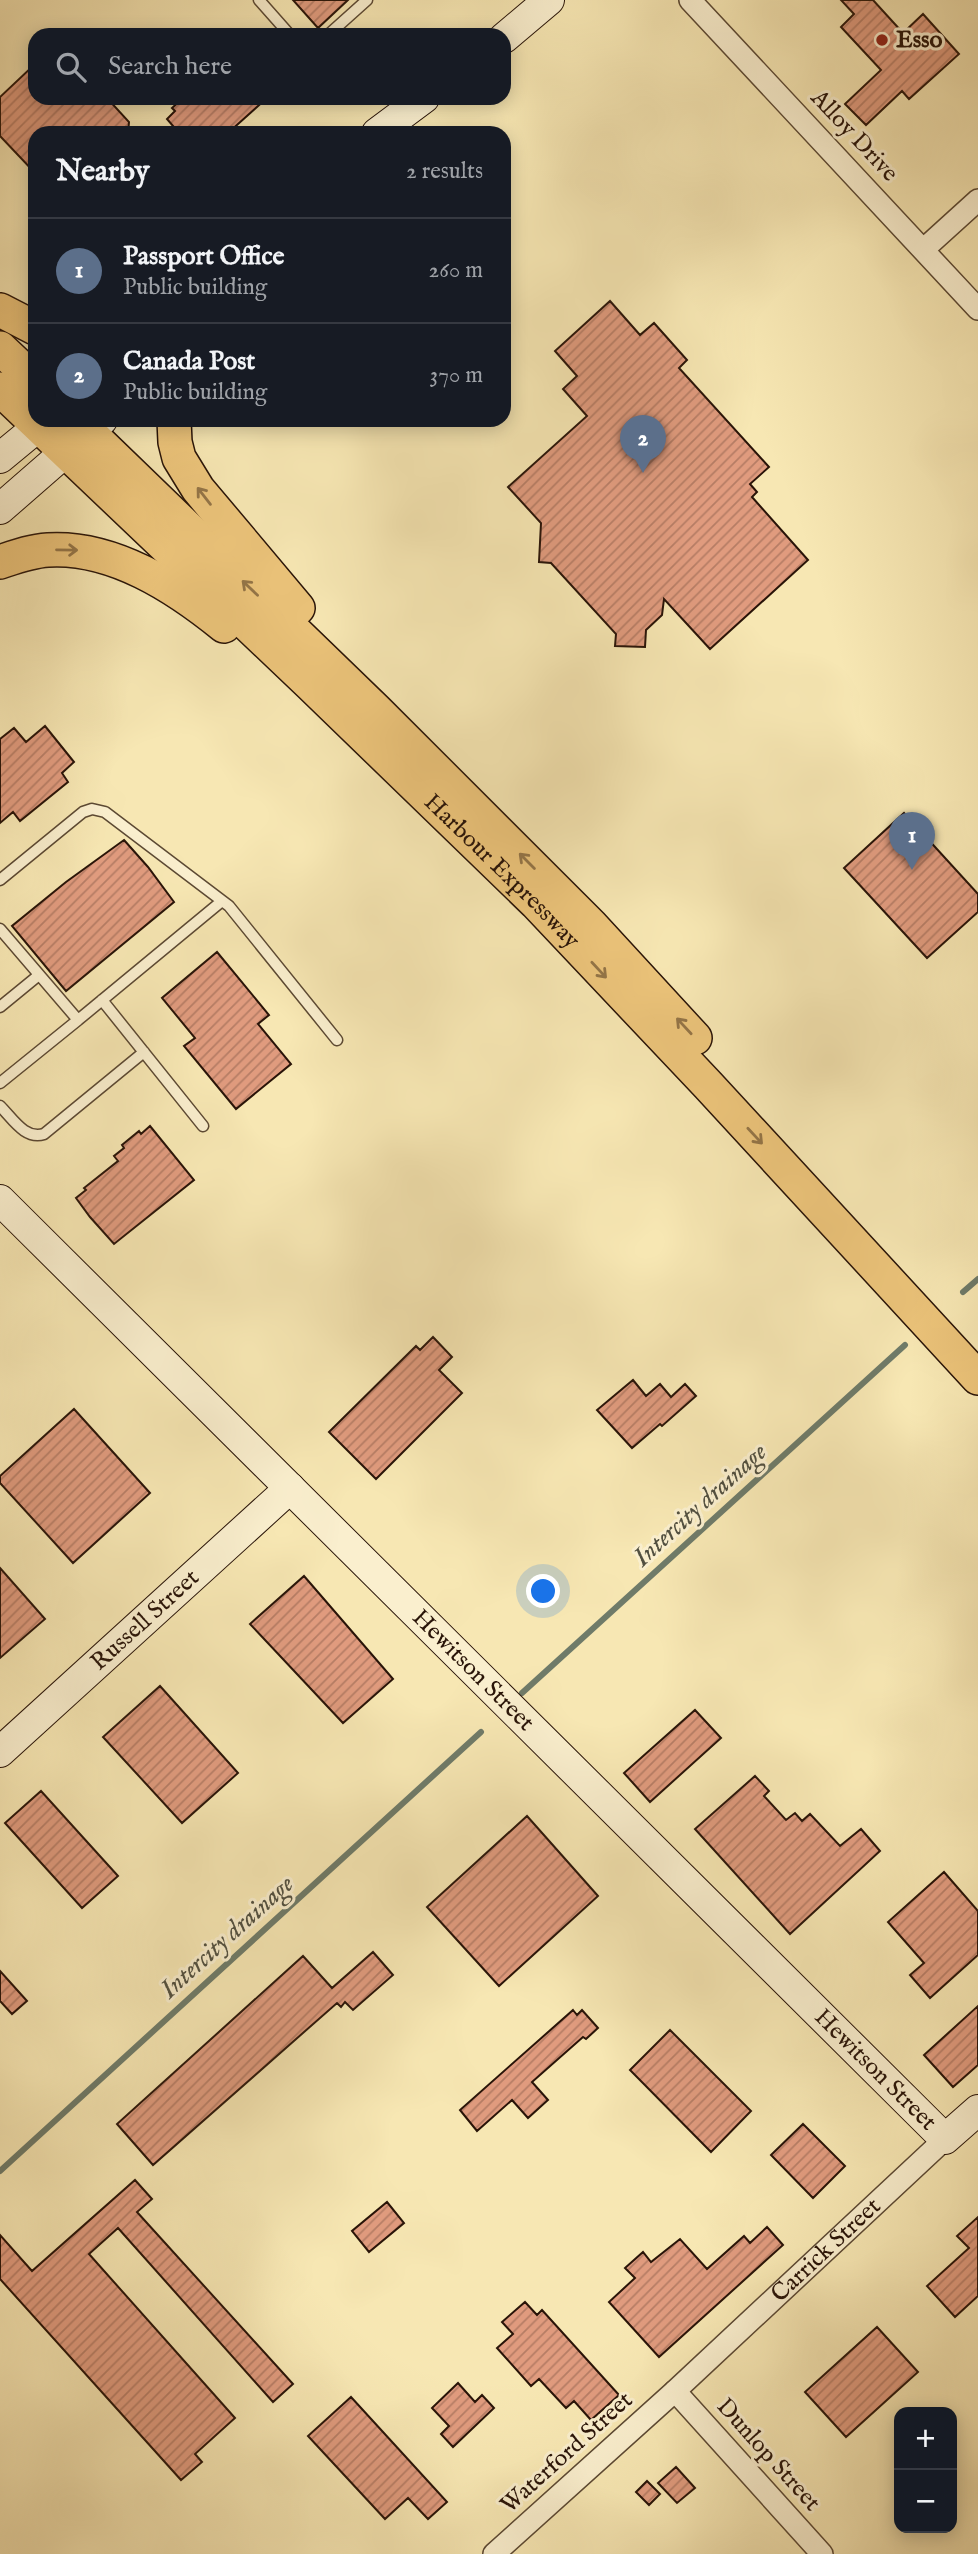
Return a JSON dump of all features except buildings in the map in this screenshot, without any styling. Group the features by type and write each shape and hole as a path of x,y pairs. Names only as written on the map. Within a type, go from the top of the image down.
{"main road":[{"path":"0,310 28,324"},
{"path":"0,348 28,374"},
{"name":"Harbour Expressway","path":"0,389 28,411"},
{"name":"Harbour Expressway","path":"63,427 83,431 439,772 591,925 978,1347"},
{"path":"174,427 179,458 198,489 439,772"},
{"name":"Harbour Expressway","path":"83,431 377,749 536,902 978,1378"},
{"path":"0,562 46,550 78,551 153,577 201,607 377,749"}],"street":[{"path":"511,32 549,0"},
{"name":"Alloy Drive","path":"690,0 978,309"},
{"path":"386,126 415,105"},
{"path":"419,126 439,105"},
{"path":"924,249 978,200"},
{"path":"0,458 38,427"},
{"path":"0,509 83,431"},
{"name":"Hewitson Street","path":"0,1200 945,2139"},
{"name":"Russell Street","path":"0,1752 290,1488"},
{"name":"Carrick Street","path":"675,2390 978,2110"},
{"name":"Waterford Street","path":"494,2554 675,2390"},
{"name":"Dunlop Street","path":"675,2390 822,2554"}],"lane":[{"path":"259,0 284,28"},
{"path":"336,28 367,0"},
{"path":"0,880 83,811 92,809 105,812 222,901 337,1040"},
{"path":"0,1083 222,901"},
{"path":"0,929 78,1020"},
{"path":"0,1007 39,975"},
{"path":"102,1000 203,1126"},
{"path":"0,1106 28,1135 44,1134 144,1052"}],"waterway":[{"name":"Intercity drainage","path":"963,1292 978,1279"},
{"name":"Intercity drainage","path":"522,1693 905,1345"},
{"name":"Intercity drainage","path":"0,2171 481,1732"}],"place":[{"name":"Esso","path":"882,40"},
{"name":"Canada Post","path":"643,473"},
{"name":"Passport Office","path":"912,870"}]}
